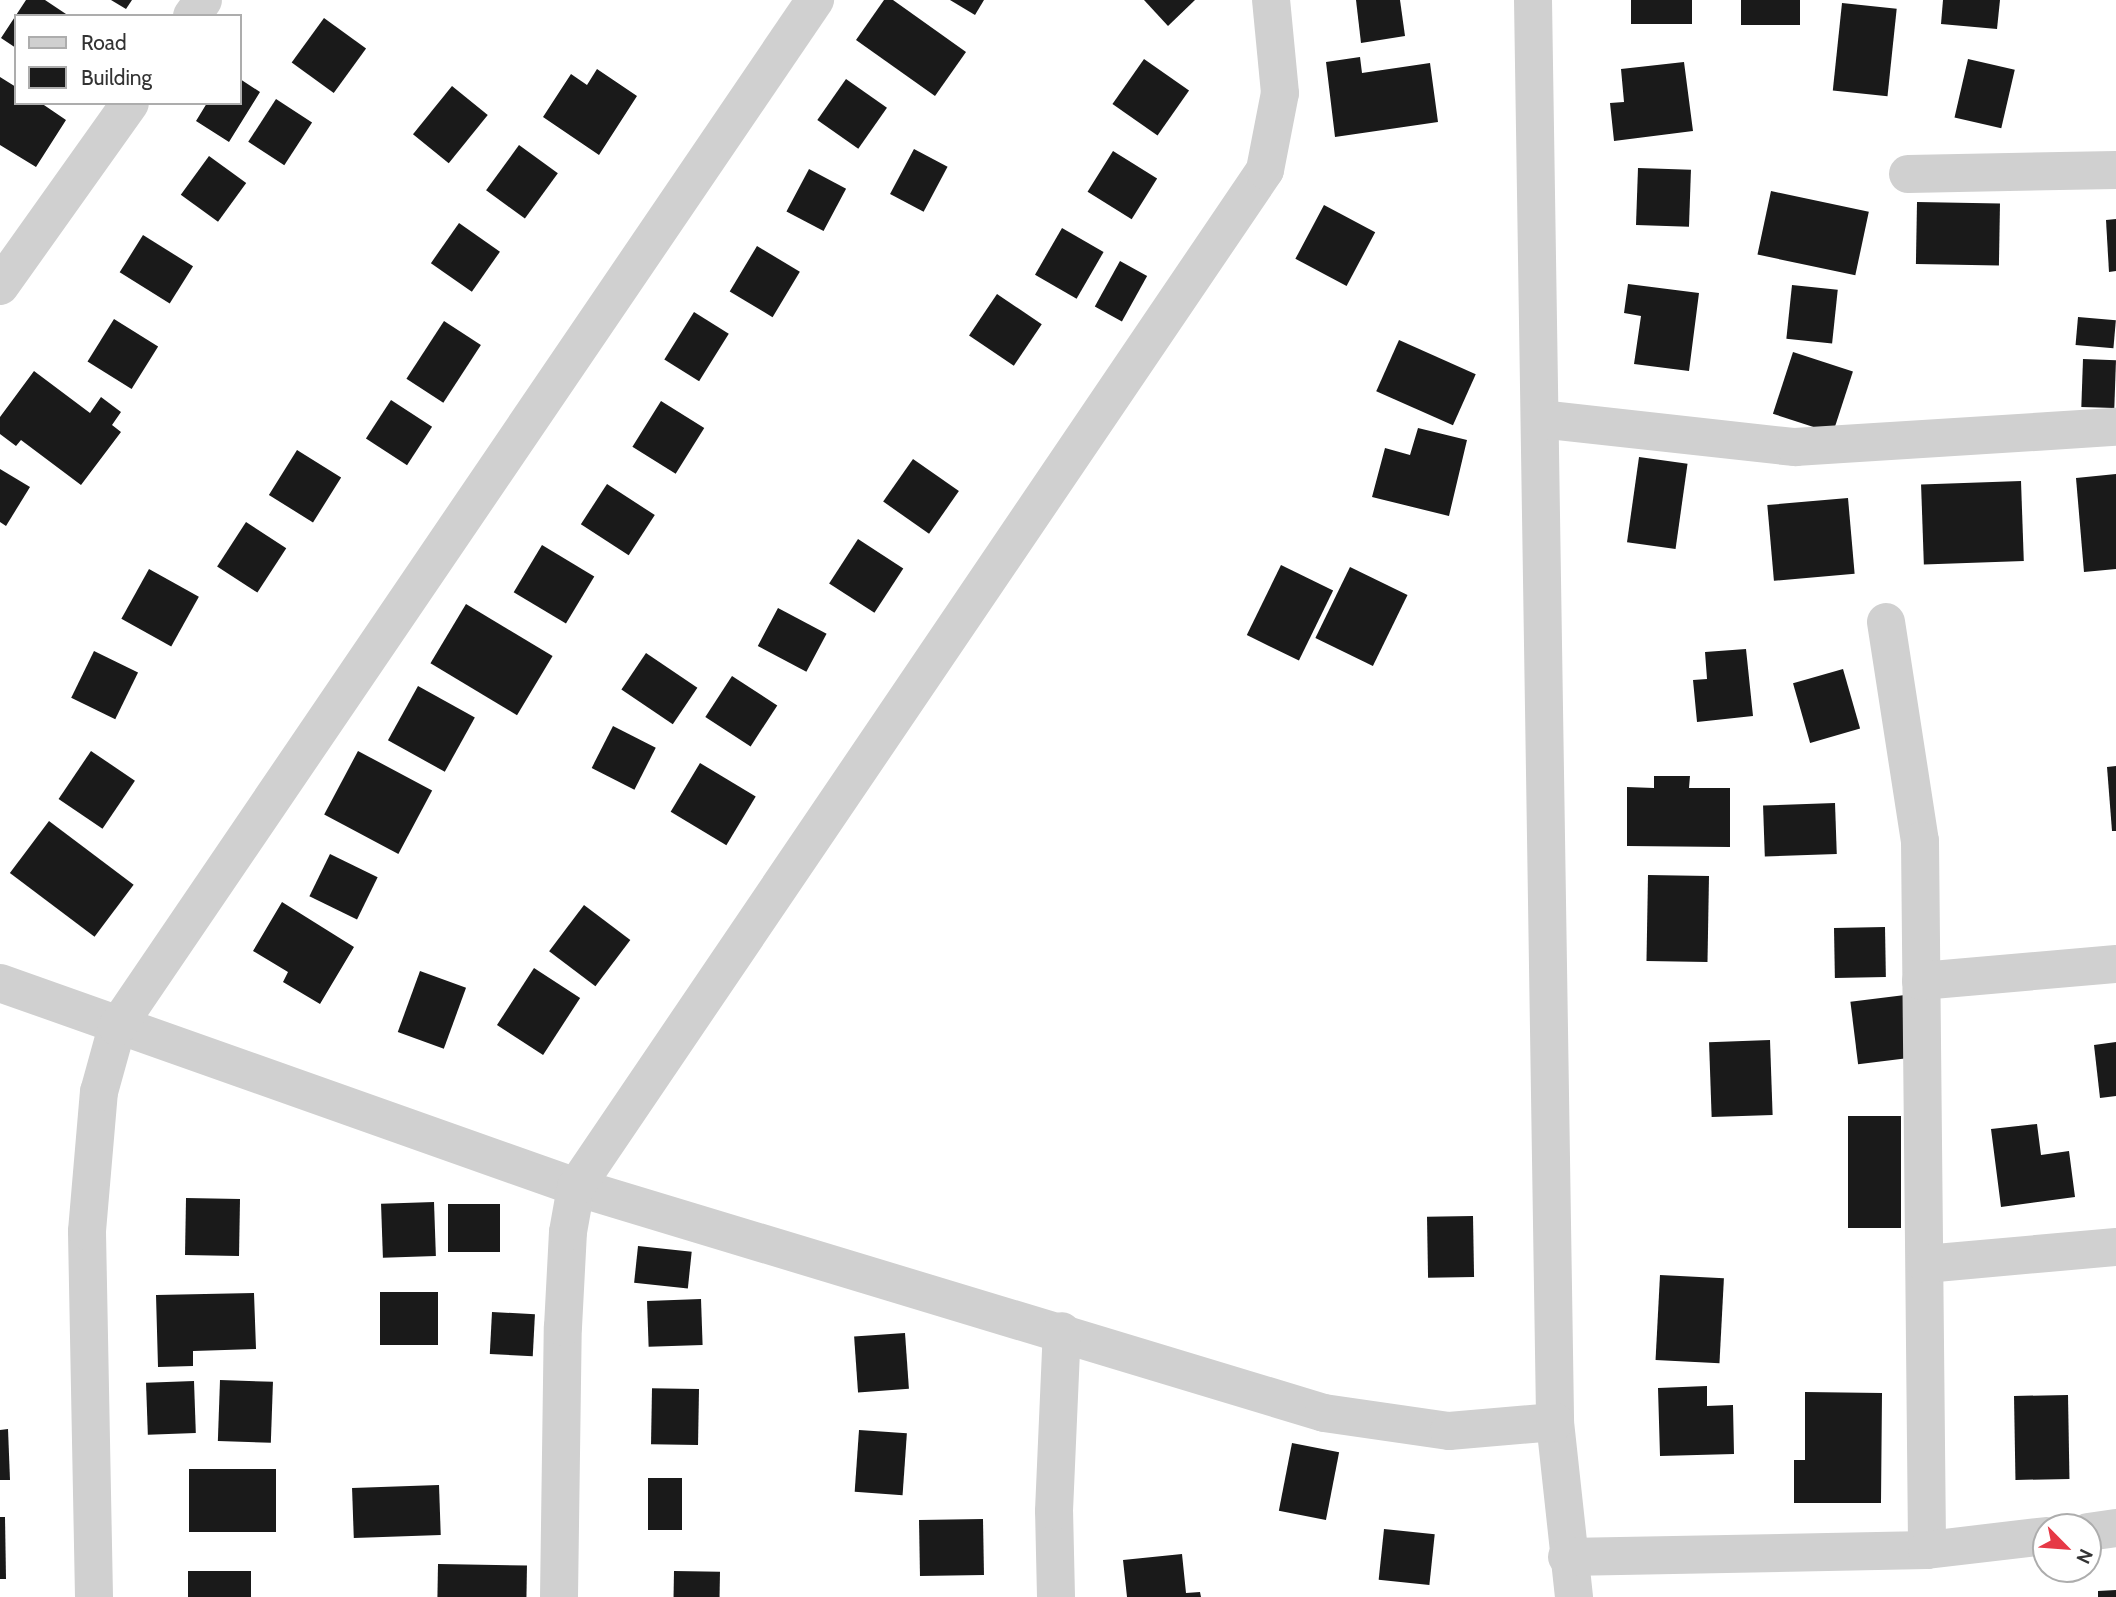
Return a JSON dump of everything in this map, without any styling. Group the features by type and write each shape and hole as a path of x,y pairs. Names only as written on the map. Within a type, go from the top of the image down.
{"street":[{"path":"94,1597 87,1231 99,1092 117,1027 815,0"},
{"path":"559,1597 563,1327 576,1187 1265,170 1280,93 1271,0"},
{"path":"1534,0 1555,1422 1567,1557 1574,1597"},
{"path":"0,286 129,105"},
{"path":"1908,174 2116,170"},
{"path":"1540,419 1795,447 2116,427"},
{"path":"1886,622 1920,841 1927,1550"},
{"path":"1921,981 2116,964"},
{"path":"0,983 117,1027 576,1187 1062,1331 1324,1413 1449,1431 1555,1422"},
{"path":"1924,1264 2116,1247"},
{"path":"1056,1597 1054,1511 1062,1331"},
{"path":"1567,1557 1927,1550 2032,1538"}],"building":[{"path":"26,0 45,0 66,14 17,14"},
{"path":"111,0 132,0 126,9"},
{"path":"884,0 893,0 966,52 935,96 856,40"},
{"path":"950,0 984,0 975,15"},
{"path":"1144,0 1195,0 1168,26"},
{"path":"1356,0 1400,0 1405,36 1361,43"},
{"path":"1631,0 1692,0 1692,24 1631,24"},
{"path":"1741,0 1800,0 1800,25 1741,25"},
{"path":"1943,0 2000,0 1997,29 1941,24"},
{"path":"1842,3 1897,9 1888,96 1833,91"},
{"path":"14,18 14,47 1,38"},
{"path":"324,18 366,49 334,93 292,62"},
{"path":"1360,57 1362,73 1430,63 1438,122 1335,137 1326,62"},
{"path":"1144,59 1189,91 1158,136 1112,104"},
{"path":"1968,59 2015,70 2001,128 1955,117"},
{"path":"1684,62 1693,131 1614,141 1610,103 1624,102 1621,69"},
{"path":"597,69 637,96 599,155 543,117 571,74 587,85"},
{"path":"0,77 14,86 14,105 44,105 66,120 36,167 0,145"},
{"path":"846,79 887,108 858,149 817,120"},
{"path":"242,80 260,92 229,142 196,121 206,105 242,105"},
{"path":"452,86 488,115 449,163 413,134"},
{"path":"276,99 312,122 284,165 248,142"},
{"path":"519,145 558,173 525,219 486,190"},
{"path":"914,149 948,167 924,212 890,194"},
{"path":"1113,151 1157,179 1132,219 1088,192"},
{"path":"209,156 246,183 218,222 181,195"},
{"path":"1638,168 1691,170 1689,227 1636,225"},
{"path":"809,169 846,189 824,231 786,211"},
{"path":"1771,191 1869,212 1855,275 1757,255"},
{"path":"1917,202 2000,203 1999,265 1916,264"},
{"path":"1324,205 1375,232 1347,286 1295,259"},
{"path":"2116,219 2116,271 2109,272 2106,220"},
{"path":"459,223 500,252 472,292 431,263"},
{"path":"1062,228 1104,252 1077,299 1035,275"},
{"path":"143,235 193,266 170,304 120,272"},
{"path":"757,246 800,272 773,317 730,291"},
{"path":"1120,261 1147,276 1122,322 1095,306"},
{"path":"1628,284 1699,293 1689,371 1634,364 1641,316 1624,313"},
{"path":"1792,285 1838,290 1832,344 1786,339"},
{"path":"997,294 1042,324 1014,366 969,335"},
{"path":"694,312 729,334 699,381 664,359"},
{"path":"2078,317 2116,320 2113,348 2076,345"},
{"path":"114,319 158,347 132,389 88,361"},
{"path":"444,321 481,345 443,403 406,379"},
{"path":"1399,340 1476,374 1453,425 1376,391"},
{"path":"1793,352 1853,371 1833,433 1773,414"},
{"path":"2083,359 2116,360 2114,408 2081,407"},
{"path":"34,371 90,413 101,397 121,412 112,425 121,432 81,485 21,440 16,446 0,434 0,417"},
{"path":"391,400 432,427 407,465 366,439"},
{"path":"661,401 704,428 676,474 632,447"},
{"path":"1418,428 1467,440 1449,516 1372,497 1385,448 1410,455"},
{"path":"297,450 341,478 313,523 269,495"},
{"path":"1639,457 1688,464 1676,549 1627,542"},
{"path":"913,459 959,491 929,534 883,502"},
{"path":"0,469 30,487 6,526 0,522"},
{"path":"2116,474 2116,569 2084,572 2076,478"},
{"path":"2021,481 2024,561 1924,564 1921,484"},
{"path":"607,484 655,515 629,555 581,524"},
{"path":"1848,498 1855,574 1774,581 1767,505"},
{"path":"246,522 286,548 257,593 217,566"},
{"path":"858,539 903,568 874,613 829,583"},
{"path":"542,545 594,576 566,624 514,592"},
{"path":"1281,565 1333,590 1299,661 1247,635"},
{"path":"1350,567 1408,595 1373,666 1315,638"},
{"path":"149,569 199,597 171,646 121,619"},
{"path":"466,604 553,656 517,715 430,663"},
{"path":"778,608 827,634 806,672 758,646"},
{"path":"1746,649 1753,716 1697,722 1693,680 1707,679 1705,652"},
{"path":"94,651 138,672 115,719 71,698"},
{"path":"646,653 697,688 673,724 621,689"},
{"path":"1843,669 1860,729 1810,743 1793,683"},
{"path":"732,676 777,705 751,747 705,717"},
{"path":"418,686 475,718 445,772 388,740"},
{"path":"613,726 656,748 634,790 592,768"},
{"path":"91,751 135,781 103,829 59,799"},
{"path":"358,751 432,790 398,854 324,815"},
{"path":"700,763 756,796 726,845 671,812"},
{"path":"2116,766 2116,831 2112,831 2107,767"},
{"path":"1654,776 1690,776 1689,788 1730,788 1730,847 1627,846 1627,787 1654,788"},
{"path":"1835,803 1837,854 1765,856 1763,806"},
{"path":"49,821 134,885 95,937 10,873"},
{"path":"330,854 378,877 357,919 309,896"},
{"path":"1648,875 1709,876 1707,962 1646,961"},
{"path":"282,902 354,947 320,1004 283,982 288,972 253,951"},
{"path":"584,905 630,940 595,986 549,951"},
{"path":"1885,927 1886,977 1835,978 1834,928"},
{"path":"534,968 580,998 543,1055 497,1025"},
{"path":"420,971 466,988 444,1049 398,1032"},
{"path":"1905,995 1913,1058 1858,1064 1850,1002"},
{"path":"1770,1040 1773,1115 1712,1117 1709,1042"},
{"path":"2116,1042 2116,1096 2100,1098 2094,1045"},
{"path":"1848,1116 1901,1116 1901,1228 1848,1228"},
{"path":"2037,1124 2041,1155 2069,1151 2075,1197 2001,1207 1991,1129"},
{"path":"186,1198 240,1199 239,1256 185,1255"},
{"path":"434,1202 436,1256 383,1258 381,1204"},
{"path":"448,1204 500,1204 500,1252 448,1252"},
{"path":"1473,1216 1474,1277 1428,1278 1427,1217"},
{"path":"638,1246 692,1252 688,1288 634,1283"},
{"path":"1660,1275 1724,1278 1719,1363 1656,1360"},
{"path":"380,1292 438,1292 438,1345 380,1345"},
{"path":"254,1293 256,1349 193,1351 193,1366 158,1367 156,1295"},
{"path":"701,1299 703,1345 649,1347 647,1301"},
{"path":"492,1312 535,1314 533,1356 490,1354"},
{"path":"905,1333 909,1389 858,1392 854,1337"},
{"path":"220,1380 273,1382 271,1443 218,1441"},
{"path":"194,1381 196,1433 148,1435 146,1383"},
{"path":"1707,1386 1707,1406 1733,1405 1734,1454 1660,1456 1658,1388"},
{"path":"652,1388 699,1389 698,1445 651,1444"},
{"path":"1805,1392 1882,1393 1881,1503 1794,1503 1794,1460 1805,1460"},
{"path":"2068,1395 2069,1479 2015,1480 2014,1396"},
{"path":"8,1429 10,1480 0,1480 0,1430"},
{"path":"859,1430 907,1433 903,1495 855,1492"},
{"path":"1292,1443 1339,1452 1326,1520 1279,1511"},
{"path":"189,1469 276,1469 276,1532 189,1532"},
{"path":"648,1478 682,1478 682,1530 648,1530"},
{"path":"439,1485 441,1535 354,1538 352,1488"},
{"path":"0,1517 5,1517 6,1579 0,1579"},
{"path":"983,1519 984,1575 920,1576 919,1520"},
{"path":"1384,1529 1435,1534 1429,1585 1379,1580"},
{"path":"1182,1554 1186,1593 1200,1592 1201,1597 1127,1597 1123,1560"},
{"path":"438,1564 527,1566 526,1597 437,1597"},
{"path":"188,1571 251,1571 251,1597 188,1597"},
{"path":"674,1571 720,1572 720,1597 674,1597"},
{"path":"2116,1590 2116,1597 2098,1597 2098,1591"}]}
